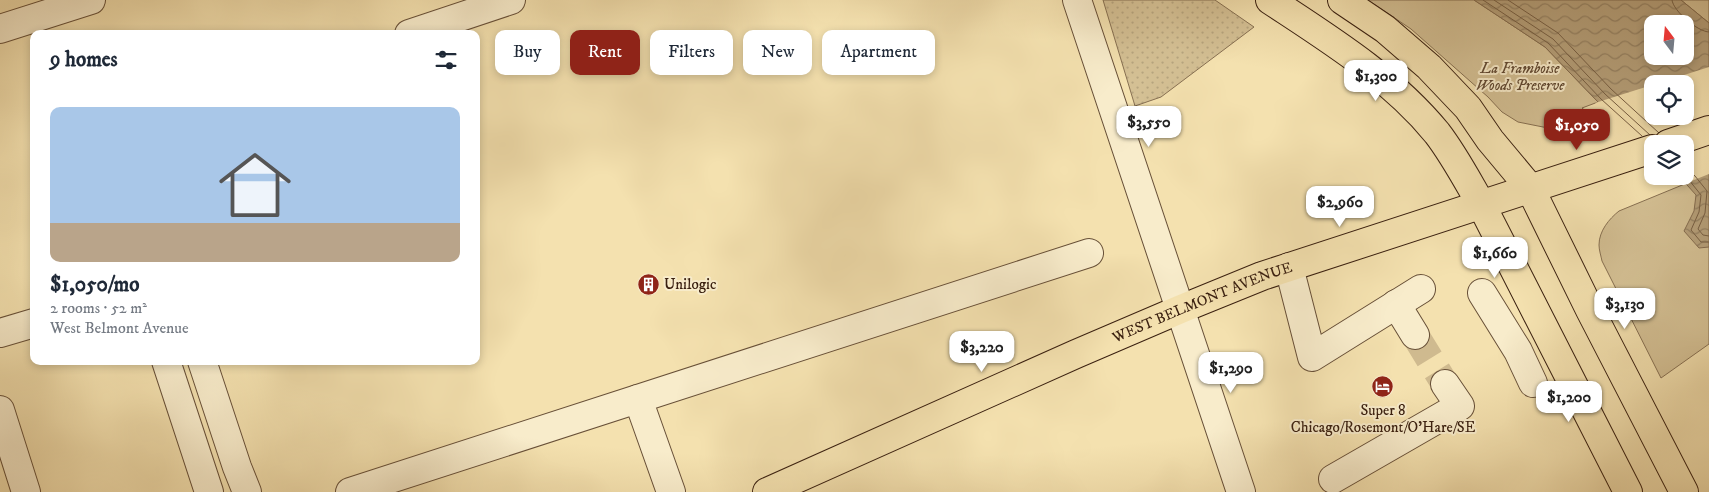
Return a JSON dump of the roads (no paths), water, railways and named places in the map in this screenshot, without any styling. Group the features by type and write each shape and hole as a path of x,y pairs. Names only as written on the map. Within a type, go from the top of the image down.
{"main road":[{"path":"1270,0 1361,61 1402,96 1436,133 1455,160 1481,204 1628,492"},
{"path":"1342,0 1385,29 1429,67 1468,108 1490,140 1530,188 1590,310 1684,492"},
{"path":"1694,135 1709,130"},
{"name":"WEST BELMONT AVENUE","path":"767,492 1181,309 1262,276 1644,152"}],"street":[{"path":"0,29 90,0"},
{"path":"421,30 511,0"},
{"path":"1077,0 1241,492"},
{"path":"350,492 1089,253"},
{"path":"1290,267 1312,357 1421,288"},
{"path":"1482,293 1518,351 1533,383"},
{"path":"1396,304 1415,335"},
{"path":"0,333 30,324"},
{"path":"1518,351 1547,335"},
{"path":"167,365 209,492"},
{"path":"203,365 237,467 248,492"},
{"path":"1333,479 1460,406 1445,384"},
{"path":"638,399 672,492"},
{"path":"0,410 26,492"}],"water":[{"path":"1474,0 1681,0 1709,23 1709,247 1699,248 1684,231 1694,211 1696,195 1687,185 1694,185 1694,135 1644,135 1644,145 1598,102 1545,47"}],"tunnel":[{"path":"1415,335 1445,384"}],"place":[{"name":"Unilogic","path":"648,284"},
{"name":"Super 8 Chicago/Rosemont/O'Hare/SE","path":"1383,387"}],"park label":[{"name":"La Framboise Woods Preserve","path":"1520,76"}]}
